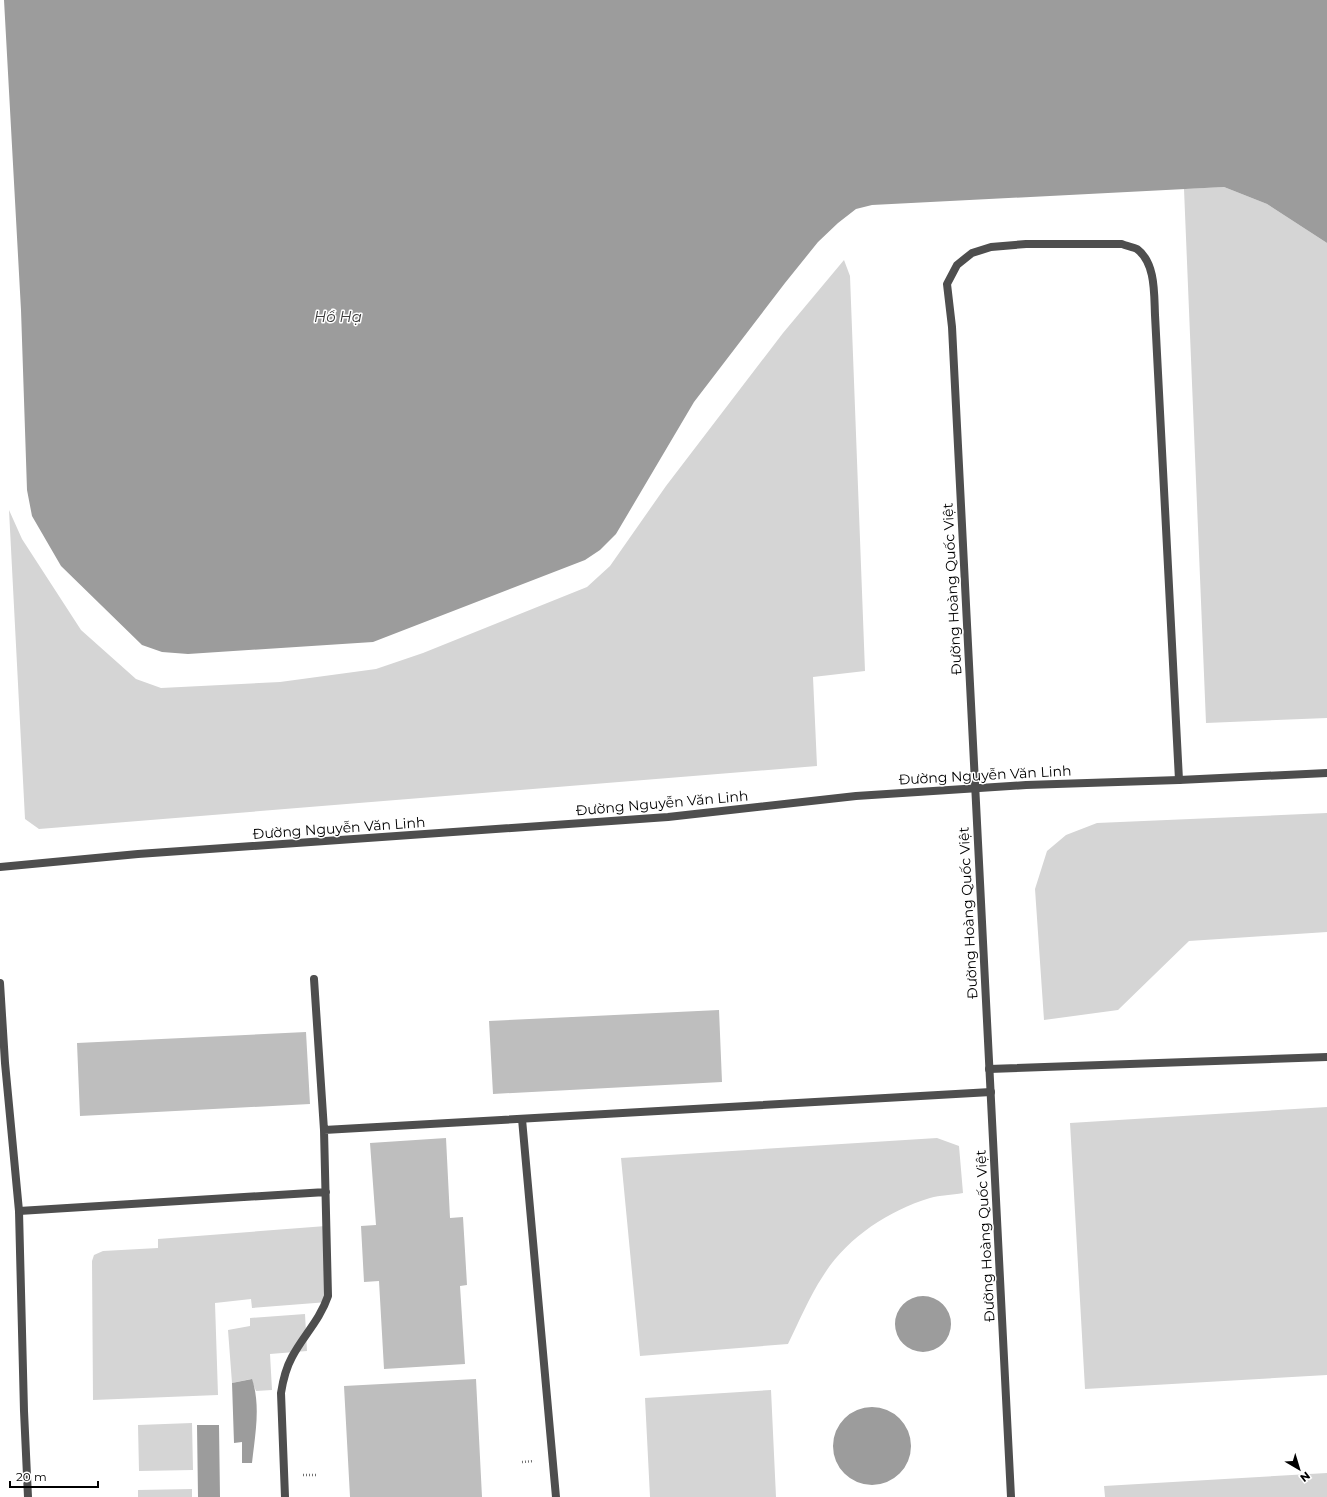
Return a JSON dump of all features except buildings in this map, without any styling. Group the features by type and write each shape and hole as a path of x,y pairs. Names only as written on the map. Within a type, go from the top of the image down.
{"street":[{"name":"Đường Hoàng Quốc Việt","path":"1011,1497 952,327 947,284 957,265 972,253 991,247 1026,244 1122,244 1136,249 1147,261 1152,278 1156,315 1179,780"},
{"name":"Đường Nguyễn Văn Linh","path":"0,867 138,854 501,830 668,817 856,796 975,788 1327,773"},
{"path":"285,1497 282,1393 285,1374 292,1357 318,1318 328,1296 324,1130 314,979"},
{"path":"0,983 5,1063 19,1211 24,1411 28,1497"},
{"path":"989,1069 1327,1057"},
{"path":"324,1130 990,1092"},
{"path":"522,1118 556,1497"},
{"path":"19,1211 326,1192"}],"shaded area":[{"path":"1224,187 1267,204 1327,243 1327,718 1206,723 1184,189"},
{"path":"844,260 850,276 865,671 813,677 817,766 39,829 25,819 9,510 22,539 81,630 136,679 161,688 280,682 376,669 423,653 587,587 610,566 666,486 783,333"},
{"path":"1327,813 1327,932 1189,941 1118,1010 1044,1020 1035,889 1047,851 1066,835 1097,823"},
{"path":"1327,1107 1327,1375 1085,1389 1070,1123"},
{"path":"937,1138 959,1146 963,1193 934,1197 898,1210 856,1238 843,1250 823,1276 788,1344 640,1356 621,1158"},
{"path":"326,1226 328,1302 252,1308 251,1299 215,1303 218,1395 93,1400 92,1261 94,1255 103,1251 158,1248 158,1239"},
{"path":"305,1314 307,1351 270,1354 272,1390 256,1391 251,1379 232,1383 228,1330 250,1326 250,1318"},
{"path":"771,1390 776,1497 650,1497 645,1398"},
{"path":"192,1423 193,1470 139,1471 138,1425"},
{"path":"1327,1473 1327,1497 1105,1497 1104,1486"},
{"path":"192,1489 192,1497 138,1497 138,1490"}],"water":[{"name":"Hồ Hạ","path":"4,0 1327,0 1327,243 1267,204 1224,187 872,205 856,209 838,223 818,242 785,283 694,402 616,534 600,550 585,560 373,642 188,654 162,652 142,645 61,566 32,516 27,490 21,310"},
{"path":"923,1296 934,1298 943,1304 949,1313 951,1324 949,1335 943,1344 934,1350 923,1352 912,1350 903,1344 897,1335 895,1324 897,1313 903,1304 912,1298"},
{"path":"252,1379 255,1389 257,1410 255,1442 252,1463 242,1463 242,1442 234,1443 232,1383"},
{"path":"872,1407 887,1410 900,1418 908,1431 911,1446 908,1461 900,1474 887,1482 872,1485 857,1482 844,1474 836,1461 833,1446 836,1431 844,1418 857,1410"},
{"path":"197,1425 219,1425 220,1497 198,1497"}]}
